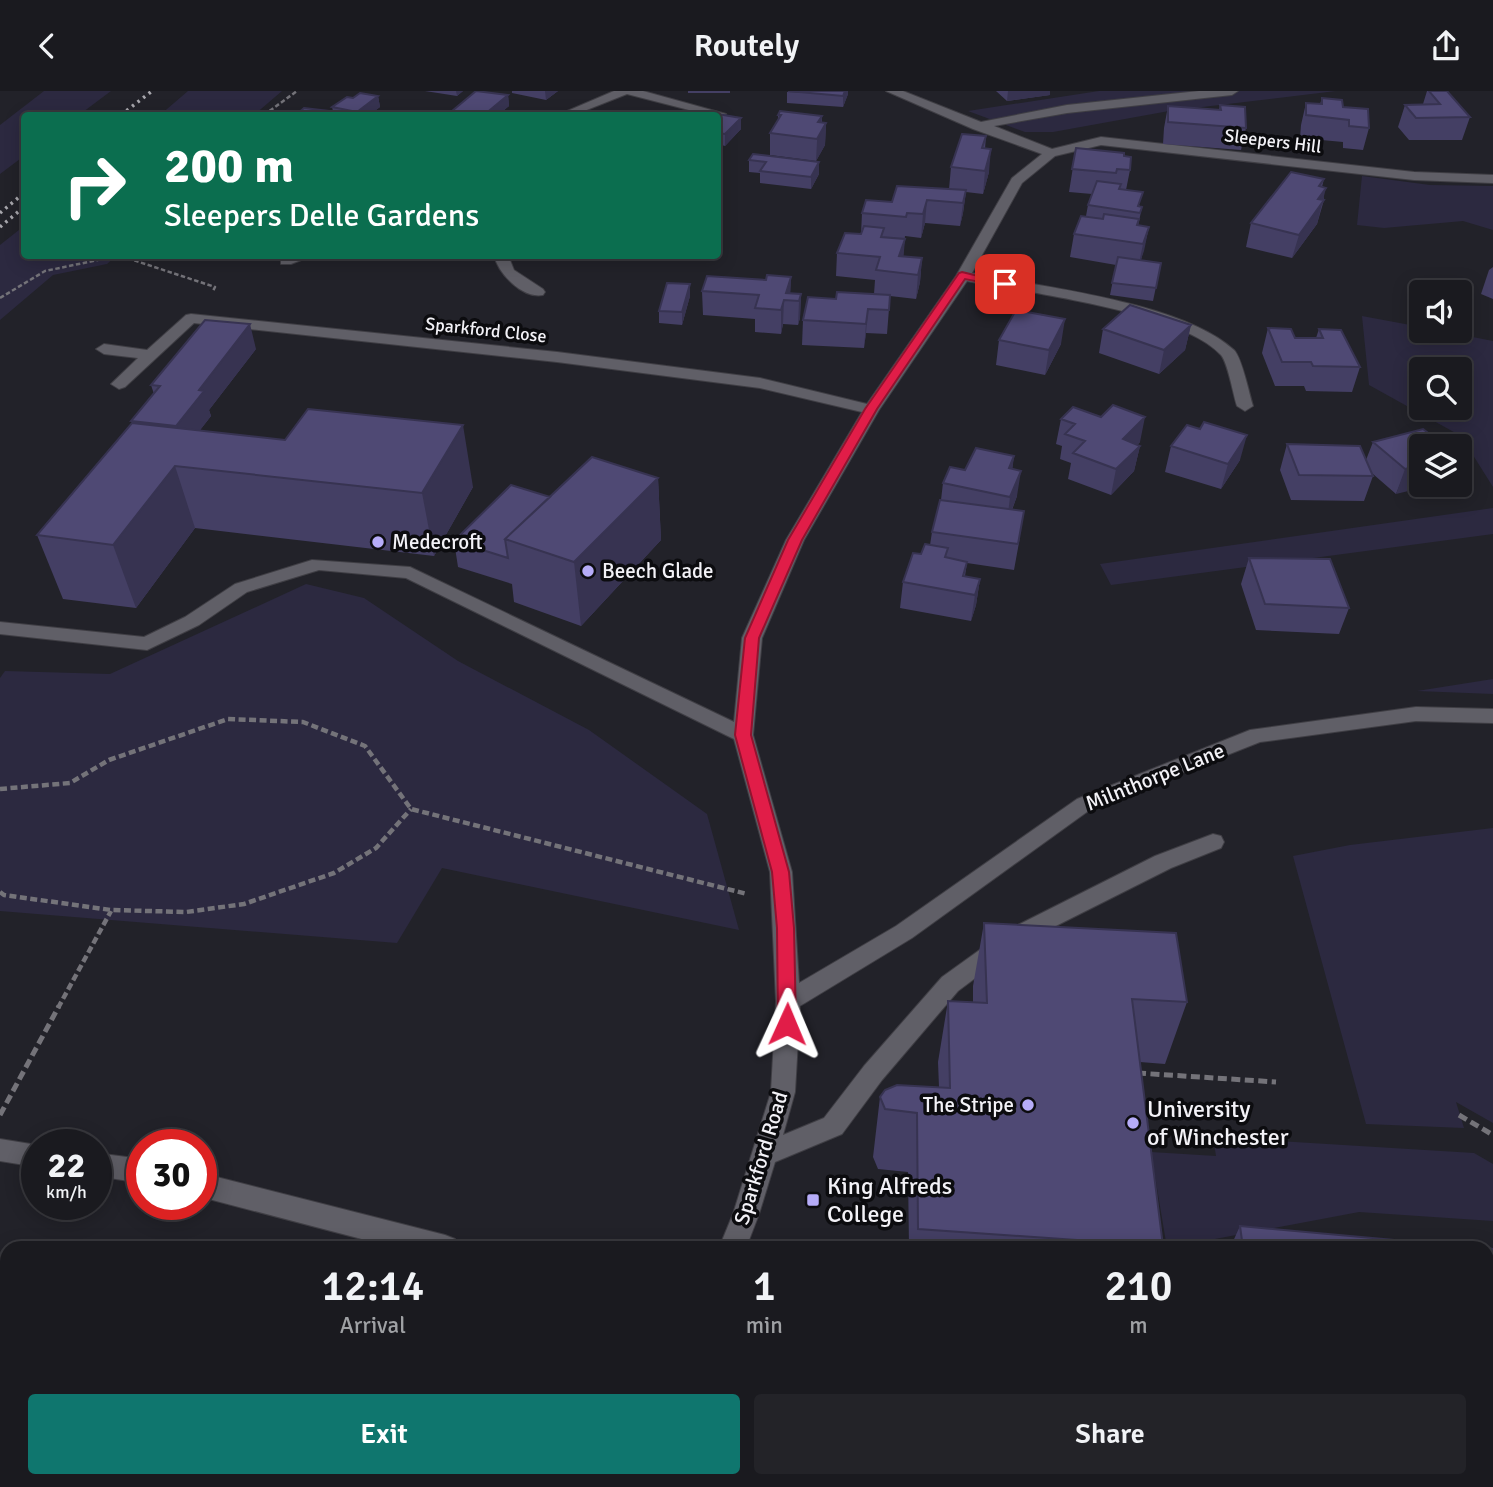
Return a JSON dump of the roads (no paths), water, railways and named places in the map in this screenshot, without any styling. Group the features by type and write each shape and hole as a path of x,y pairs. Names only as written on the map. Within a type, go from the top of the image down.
{"street":[{"path":"572,112 627,91 712,112"},
{"path":"892,91 1051,153"},
{"path":"977,125 1067,109 1231,91"},
{"name":"Sleepers Hill","path":"1051,153 1101,141 1414,176 1493,179"},
{"name":"Sparkford Road","path":"735,1241 746,1214 783,1092 788,1001 780,872 743,735 752,638 795,540 871,409 962,276 1017,181 1051,153"},
{"path":"286,261 293,259"},
{"path":"500,259 512,277 538,292"},
{"path":"962,276 1125,307 1173,321 1229,353 1245,405"},
{"name":"Sparkford Close","path":"150,355 191,318 556,356 760,383 871,409"},
{"path":"104,349 150,355"},
{"path":"119,384 150,355"},
{"path":"0,628 147,644 192,621 241,588 318,564 411,573 743,735"},
{"name":"Milnthorpe Lane","path":"788,1001 904,932 1084,804 1257,735 1416,714 1493,716"},
{"path":"765,1154 833,1126 873,1073 950,984 1014,937 1163,862 1213,842"},
{"path":"0,1150 21,1153"},
{"path":"217,1189 414,1241"}],"railway":[{"path":"125,112 152,91"},
{"path":"0,213 21,196"},
{"path":"0,227 21,210"}],"place":[{"name":"Medecroft","path":"378,542"},
{"name":"Beech Glade","path":"588,571"},
{"name":"The Stripe","path":"1028,1105"},
{"name":"University of Winchester","path":"1133,1123"},
{"name":"King Alfreds College","path":"813,1200"}]}
